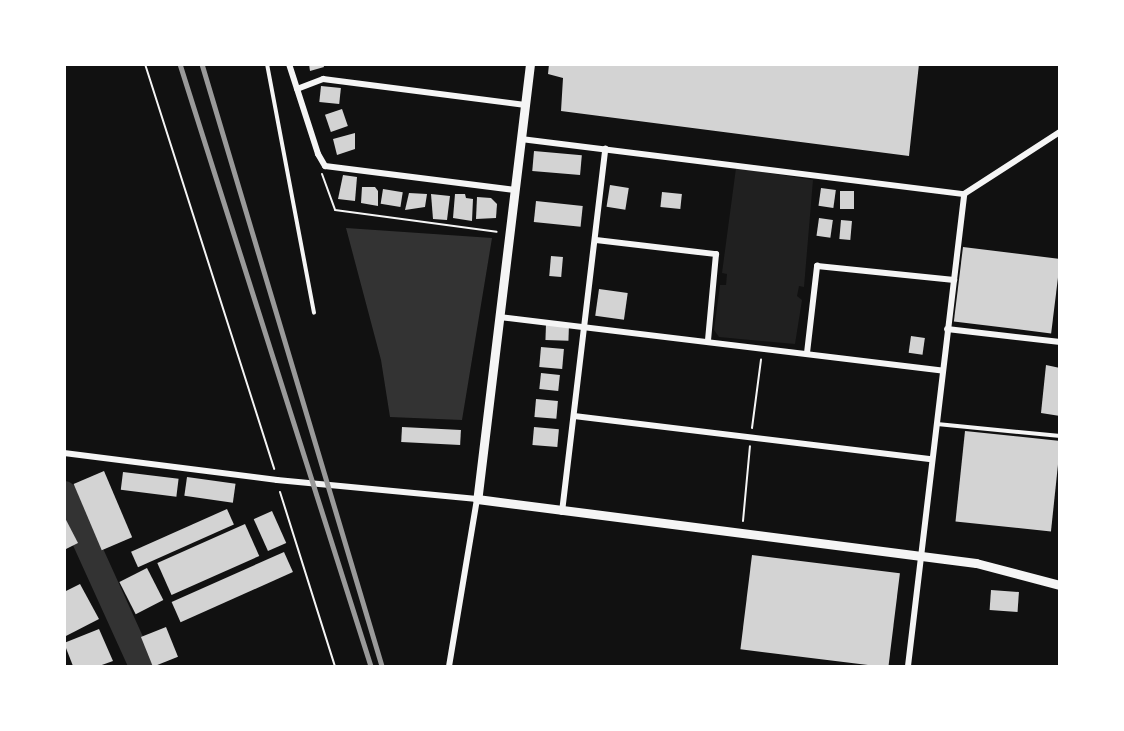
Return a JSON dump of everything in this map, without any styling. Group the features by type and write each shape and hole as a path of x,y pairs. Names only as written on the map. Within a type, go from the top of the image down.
{"street":[{"path":"289,64 325,166 515,190"},
{"path":"450,666 477,499 530,64"},
{"path":"297,89 323,79 525,105"},
{"path":"521,139 964,194 1059,132"},
{"path":"561,512 596,240 605,149"},
{"path":"908,666 964,194"},
{"path":"596,240 716,254 708,340"},
{"path":"807,353 817,266 954,280"},
{"path":"499,316 708,340 942,371"},
{"path":"947,329 1059,342"},
{"path":"574,416 931,459"},
{"path":"64,453 277,480 477,499 561,512 976,563 1059,585"}],"lane":[{"path":"267,64 315,313"},
{"path":"936,423 1059,436"}],"path":[{"path":"145,64 335,666"},
{"path":"325,166 320,169 335,210 498,232"}],"shaded area":[{"path":"736,168 813,180 804,287 799,286 797,296 802,300 795,344 719,337 714,330 720,285 726,285 727,274 722,273"},
{"path":"346,228 492,238 462,420 390,417 381,360"}],"building":[{"path":"309,64 323,64 324,67 310,71"},
{"path":"549,64 919,64 909,156 561,111 563,78 548,74"},
{"path":"321,86 341,88 339,104 319,102"},
{"path":"342,109 348,126 331,132 325,115"},
{"path":"355,133 355,149 337,155 333,139"},
{"path":"534,151 582,155 580,175 532,171"},
{"path":"343,175 357,177 355,201 338,199"},
{"path":"610,185 629,188 625,210 607,207"},
{"path":"362,187 375,187 378,191 378,206 361,203"},
{"path":"821,188 836,190 833,208 818,206"},
{"path":"383,189 403,192 400,207 381,204"},
{"path":"840,191 854,191 854,209 840,209"},
{"path":"662,192 682,194 680,209 660,207"},
{"path":"409,193 427,194 425,207 405,210"},
{"path":"431,194 450,196 447,220 433,219"},
{"path":"455,194 465,194 466,198 473,199 472,221 453,218"},
{"path":"477,197 491,198 497,204 496,218 476,219"},
{"path":"536,201 583,206 581,227 534,222"},
{"path":"819,218 833,220 830,238 816,236"},
{"path":"841,220 852,221 850,240 839,239"},
{"path":"963,247 1060,259 1051,333 954,321"},
{"path":"551,256 563,257 561,277 549,276"},
{"path":"599,289 628,293 624,320 595,316"},
{"path":"546,324 569,325 568,341 545,340"},
{"path":"911,336 925,338 922,355 909,353"},
{"path":"541,347 564,349 562,369 539,367"},
{"path":"1046,365 1060,368 1060,416 1041,413"},
{"path":"541,373 560,375 558,391 539,389"},
{"path":"536,399 558,401 556,419 534,417"},
{"path":"402,427 461,430 460,445 401,442"},
{"path":"534,427 559,429 557,447 532,445"},
{"path":"965,431 1060,441 1051,532 955,522"},
{"path":"104,471 132,537 102,550 74,484"},
{"path":"123,472 179,479 176,497 121,490"},
{"path":"187,477 236,484 233,503 184,496"},
{"path":"227,509 234,525 138,567 131,552"},
{"path":"272,511 286,543 268,551 254,519"},
{"path":"64,516 78,543 64,550"},
{"path":"245,524 259,556 172,595 157,563"},
{"path":"284,552 293,572 181,622 172,602"},
{"path":"752,555 900,573 888,666 740,649"},
{"path":"147,568 163,600 136,614 119,582"},
{"path":"80,584 99,619 64,637 64,592"},
{"path":"991,590 1019,592 1018,612 990,610"},
{"path":"166,627 178,657 153,666 141,637"},
{"path":"99,629 113,661 99,666 73,666 64,643"}],"waterway":[{"path":"64,494 142,666"}],"railway":[{"path":"180,64 371,666"},
{"path":"202,64 382,666"}]}
